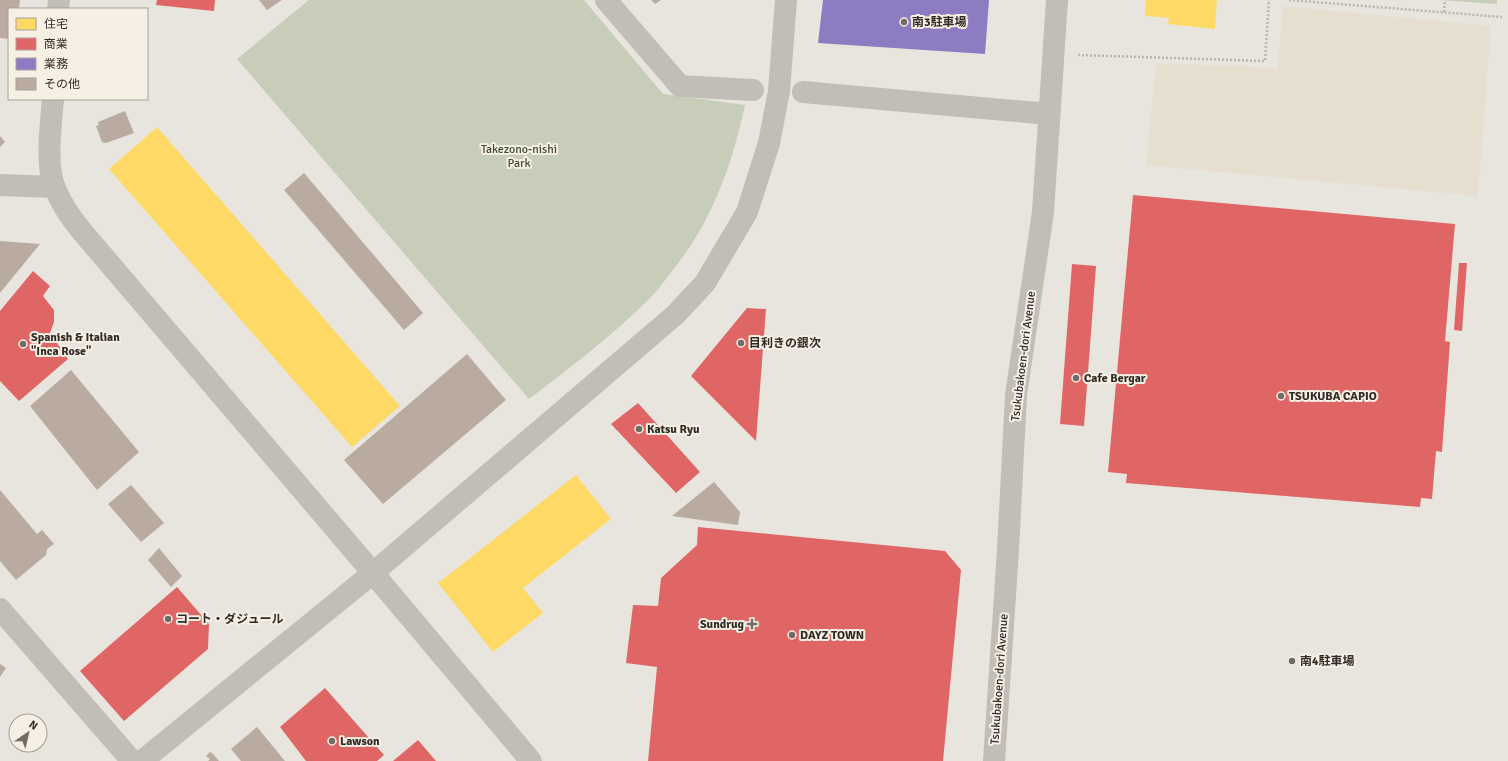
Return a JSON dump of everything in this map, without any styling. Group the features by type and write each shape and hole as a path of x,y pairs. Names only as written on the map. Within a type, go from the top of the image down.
{"street":[{"path":"606,0 680,86 753,90"},
{"path":"142,761 373,573 675,315 706,283 747,212 769,143 779,91 786,0"},
{"name":"Tsukubakoen-dori Avenue","path":"994,761 1008,550 1016,395 1043,212 1057,0"},
{"path":"803,92 1049,114"},
{"path":"53,100 50,139 50,169 54,187 64,208 531,761"},
{"path":"0,185 54,187"},
{"path":"0,609 132,761"}],"path":[{"path":"1053,54 1265,61 1269,0"},
{"path":"1290,0 1502,16"},
{"path":"1444,12 1445,0"}],"green space":[{"name":"Takezono-nishi Park","path":"309,0 584,0 663,94 745,105 733,151 718,195 697,236 684,256 658,290 636,312 529,399 237,59"},
{"path":"1440,0 1497,0 1497,4"}],"shaded area":[{"path":"1283,6 1491,26 1478,196 1146,165 1156,63 1278,68"}],"building: 住宅":[{"path":"1146,0 1217,0 1215,29 1168,24 1169,18 1145,16"},
{"path":"157,127 400,406 352,447 109,169"},
{"path":"576,475 611,519 523,588 543,613 493,652 438,583"}],"building: 商業":[{"path":"157,0 215,0 214,11 156,5"},
{"name":"TSUKUBA CAPIO","path":"1133,195 1455,224 1445,341 1450,342 1442,452 1436,451 1432,499 1421,498 1420,507 1126,483 1127,474 1108,472"},
{"path":"1459,263 1467,263 1462,331 1454,330"},
{"path":"1072,264 1096,266 1084,426 1060,424"},
{"path":"33,271 50,286 43,296 54,310 54,322 50,333 68,359 19,401 0,381 0,311"},
{"name":"目利きの銀次","path":"747,308 766,309 756,441 691,376"},
{"path":"638,403 700,472 676,493 611,424"},
{"name":"DAYZ TOWN","path":"698,527 945,551 961,570 943,761 648,761 657,667 626,663 633,605 658,606 661,578 697,545"},
{"path":"177,587 209,624 208,649 124,721 80,671"},
{"path":"325,688 384,755 377,761 306,761 280,727"},
{"path":"418,740 436,761 393,761"}],"building: 業務":[{"name":"南3駐車場","path":"823,0 989,0 985,54 818,43"}],"building: その他":[{"path":"0,0 20,0 19,8 8,8 8,39 0,38"},
{"path":"259,0 282,0 267,10"},
{"path":"651,0 661,0 655,4"},
{"path":"125,111 134,133 106,143 102,142 96,126 99,125 98,122"},
{"path":"0,136 5,142 0,147"},
{"path":"304,173 423,313 404,330 284,190"},
{"path":"0,241 40,244 0,293"},
{"path":"467,354 506,400 383,504 344,460"},
{"path":"71,370 139,452 97,490 30,406"},
{"path":"714,482 740,512 738,525 672,516"},
{"path":"131,485 164,523 141,542 108,504"},
{"path":"0,490 37,534 42,530 54,544 47,549 46,555 16,580 0,561"},
{"path":"159,548 182,576 171,587 148,560"},
{"path":"0,664 6,668 0,677"},
{"path":"257,727 285,761 241,761 231,749"},
{"path":"210,752 219,761 208,761 210,759 206,756"}],"place":[{"name":"南3駐車場","path":"904,22"},
{"name":"目利きの銀次","path":"741,343"},
{"name":"Spanish & Italian \"Inca Rose\"","path":"23,344"},
{"name":"Cafe Bergar","path":"1076,378"},
{"name":"TSUKUBA CAPIO","path":"1281,396"},
{"name":"Katsu Ryu","path":"639,429"},
{"name":"コート・ダジュール","path":"168,619"},
{"name":"Sundrug","path":"752,624"},
{"name":"DAYZ TOWN","path":"792,635"},
{"name":"南4駐車場","path":"1292,661"},
{"name":"Lawson","path":"332,741"}]}
